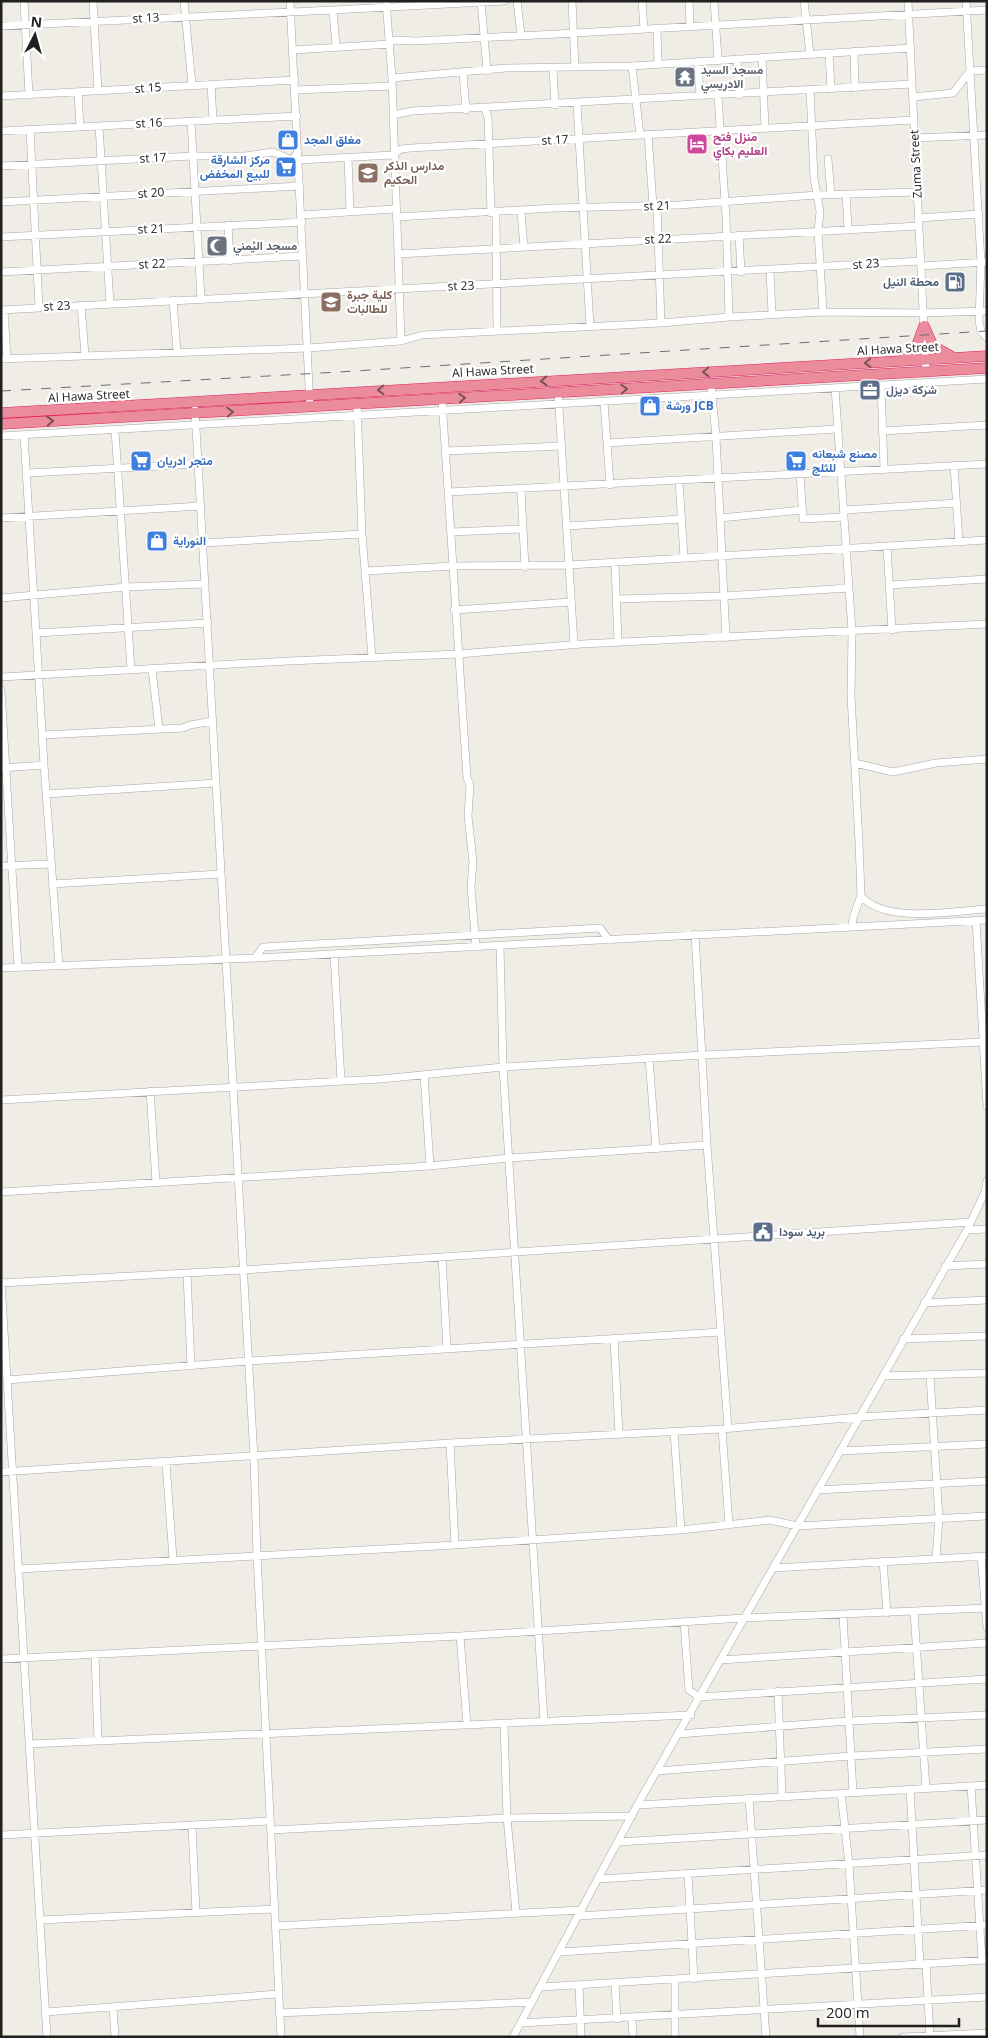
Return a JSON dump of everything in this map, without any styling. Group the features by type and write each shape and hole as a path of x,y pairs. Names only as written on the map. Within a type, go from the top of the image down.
{"highway":[{"path":"924,326 933,346 954,358"},
{"path":"902,361 916,348 924,326"},
{"name":"Al Hawa Street","path":"1,413 987,356"},
{"name":"Al Hawa Street","path":"1,424 987,368"}],"street":[{"path":"24,1 29,95"},
{"path":"93,1 98,91"},
{"path":"184,1 192,85"},
{"path":"290,1 296,90 310,407"},
{"name":"st 13","path":"1,26 333,10 387,5 504,1"},
{"path":"517,1 521,36"},
{"path":"572,1 575,67"},
{"path":"642,1 644,29"},
{"path":"689,1 690,27"},
{"path":"714,1 718,59"},
{"path":"804,1 810,54"},
{"name":"Zuma Street","path":"908,1 926,372"},
{"path":"966,1 973,135 984,262 984,311 981,331 987,338"},
{"path":"481,2 487,71"},
{"path":"387,5 392,78 401,341"},
{"path":"333,10 336,47"},
{"path":"293,50 390,42 987,10"},
{"path":"657,29 658,63"},
{"path":"392,78 506,68 553,69 632,66 911,48"},
{"path":"854,52 855,88"},
{"path":"829,53 831,89"},
{"path":"762,57 765,128"},
{"path":"737,59 739,95"},
{"path":"698,62 700,96"},
{"path":"632,66 655,206 661,323"},
{"path":"553,69 555,104"},
{"path":"970,70 987,70"},
{"path":"913,97 952,94 970,70"},
{"path":"462,73 466,110"},
{"name":"st 15","path":"1,96 295,80"},
{"path":"211,84 213,120"},
{"path":"393,115 412,111 466,110 912,84"},
{"path":"296,90 392,86"},
{"path":"810,90 817,195 820,212 818,230 823,312"},
{"path":"78,92 80,127"},
{"path":"718,96 727,236 729,316"},
{"path":"577,104 590,326"},
{"path":"485,108 494,213 497,330"},
{"name":"st 16","path":"1,131 297,116"},
{"name":"st 17","path":"299,160 394,155 402,149 411,148 914,120"},
{"path":"191,121 200,298"},
{"path":"1,126 1,131"},
{"path":"99,126 110,304"},
{"path":"30,129 39,307"},
{"path":"914,138 987,135"},
{"name":"st 17","path":"1,166 193,156 245,156 273,152 292,160 298,152"},
{"path":"348,158 350,211"},
{"path":"828,159 831,194"},
{"name":"st 20","path":"1,202 195,190 300,186"},
{"name":"st 21","path":"1,237 228,225 350,211 494,213 655,206 831,194 917,192"},
{"path":"846,194 848,228"},
{"path":"521,212 524,246"},
{"name":"st 22","path":"398,254 848,228 919,222 979,214"},
{"path":"228,225 230,261"},
{"path":"739,235 741,272"},
{"name":"st 22","path":"1,272 303,256"},
{"name":"st 23","path":"2,310 200,298 495,285 820,267 984,262"},
{"path":"770,270 772,314"},
{"path":"173,300 177,352"},
{"path":"81,305 85,355"},
{"path":"2,310 4,359 308,348 401,341 422,335 661,323 729,316 823,312 923,313 984,311"},
{"path":"1,436 987,379"},
{"path":"711,384 719,479 726,638"},
{"path":"881,385 884,468"},
{"path":"835,388 852,631 851,696 861,896 853,918 852,927"},
{"path":"558,392 574,644"},
{"path":"442,400 449,492 454,610 459,654 467,778 470,785 468,816 473,862 472,887 476,947"},
{"path":"194,402 206,584 225,959 254,1458 274,1926 281,2037"},
{"path":"604,402 610,485"},
{"path":"357,404 362,534 372,657"},
{"path":"882,431 987,425"},
{"path":"607,444 837,429"},
{"path":"115,430 131,670"},
{"path":"24,435 28,473 50,864 59,966"},
{"path":"446,451 562,446"},
{"path":"28,473 198,464"},
{"path":"449,492 564,488 884,468 987,464"},
{"path":"954,465 959,542"},
{"path":"800,473 803,519 844,513 957,503"},
{"path":"679,481 684,557"},
{"path":"521,490 525,567"},
{"path":"1,518 201,506"},
{"path":"720,518 802,510"},
{"path":"566,526 682,519"},
{"path":"450,532 522,529"},
{"path":"203,543 362,534"},
{"path":"366,571 453,566 525,567 615,563 684,557 846,550 987,540"},
{"path":"888,547 892,630"},
{"path":"615,563 618,642"},
{"path":"890,585 987,579"},
{"path":"1,598 126,587 206,584"},
{"path":"617,599 724,596 849,588"},
{"path":"454,610 571,602"},
{"path":"36,632 208,623"},
{"path":"1,677 459,654 574,644 987,624"},
{"path":"152,669 159,729"},
{"path":"1,690 4,767 18,967"},
{"path":"42,735 183,728 190,724 213,721"},
{"path":"855,763 893,772 936,763 987,759"},
{"path":"4,767 44,765"},
{"path":"46,794 216,784"},
{"path":"1,866 50,864"},
{"path":"52,884 221,874"},
{"path":"861,896 874,907 898,912 987,909"},
{"path":"1,968 255,958 987,920"},
{"path":"976,921 978,956 983,979 987,1106"},
{"path":"255,958 260,948 274,945 476,936 600,928 609,940"},
{"path":"695,934 707,1145 721,1332 729,1525"},
{"path":"500,946 503,1067 544,1721"},
{"path":"334,954 341,1081"},
{"path":"978,956 987,956"},
{"path":"1,1100 341,1081 503,1067 702,1055 985,1047"},
{"path":"650,1058 656,1149"},
{"path":"424,1075 430,1166"},
{"path":"150,1091 156,1182"},
{"path":"1,1192 430,1166 509,1158 707,1145"},
{"path":"513,2037 657,1771 691,1715 699,1697 772,1568 967,1230 986,1192 987,1181"},
{"path":"47,2037 1,1282 187,1274 971,1222"},
{"path":"967,1230 987,1229"},
{"path":"442,1257 447,1349"},
{"path":"945,1266 987,1264"},
{"path":"187,1274 191,1366"},
{"path":"924,1303 987,1300"},
{"path":"7,1380 248,1362 721,1332"},
{"path":"903,1339 987,1336 987,1342"},
{"path":"614,1339 619,1434"},
{"path":"883,1376 987,1373"},
{"path":"930,1376 939,1518 936,1559"},
{"path":"1,1472 254,1458 450,1443 674,1432 859,1417 987,1410"},
{"path":"674,1432 681,1530"},
{"path":"450,1443 455,1545"},
{"path":"840,1451 987,1444"},
{"path":"166,1463 172,1559"},
{"path":"817,1490 987,1481"},
{"path":"19,1569 172,1559 455,1545 681,1530 770,1520 797,1526 987,1516"},
{"path":"772,1568 984,1556 987,1627"},
{"path":"883,1561 888,1613"},
{"path":"1,1659 262,1647 744,1618 986,1608"},
{"path":"914,1612 926,1788"},
{"path":"843,1615 853,1792"},
{"path":"684,1622 688,1690 699,1697 846,1686 919,1684 987,1679"},
{"path":"460,1636 467,1725"},
{"path":"720,1660 987,1643"},
{"path":"95,1655 98,1741"},
{"path":"778,1691 782,1796"},
{"path":"29,1744 691,1715"},
{"path":"678,1734 849,1721 987,1715"},
{"path":"504,1723 507,1818 516,1913"},
{"path":"657,1771 851,1756 923,1754 987,1749"},
{"path":"638,1805 987,1785"},
{"path":"541,1987 615,1984 984,1960 983,1925 977,1891 971,1786"},
{"path":"910,1789 918,1930 930,2036"},
{"path":"842,1793 860,2037"},
{"path":"749,1798 766,2037"},
{"path":"270,1830 507,1818 632,1816"},
{"path":"618,1842 987,1820"},
{"path":"1,1835 270,1821"},
{"path":"192,1825 196,1912"},
{"path":"599,1879 987,1855"},
{"path":"688,1874 694,1979"},
{"path":"274,1926 516,1913 690,1910 757,1903 916,1896 987,1890"},
{"path":"40,1920 274,1909"},
{"path":"560,1952 852,1935 983,1925"},
{"path":"675,1980 677,2015 675,2037"},
{"path":"615,1984 617,2019"},
{"path":"579,1985 581,2037"},
{"path":"46,2012 278,1994"},
{"path":"520,2023 987,1997"},
{"path":"280,2013 532,2002"},
{"path":"113,2008 115,2037"},
{"path":"632,2018 633,2037"},
{"path":"903,2037 987,2032"}],"railway":[{"path":"1,391 339,372 987,331"}],"place":[{"name":"مسجد السيد الادريسي","path":"685,77"},
{"name":"مغلق المجد","path":"288,140"},
{"name":"منزل فتح العليم بكاي","path":"697,144"},
{"name":"مركز الشارقة للبيع المخفض","path":"286,167"},
{"name":"مدارس الذكر الحكيم","path":"368,173"},
{"name":"مسجد اليُمني","path":"217,246"},
{"name":"محطة النيل","path":"955,282"},
{"name":"كلية جبرة للطالبات","path":"331,302"},
{"name":"شركة ديزل","path":"870,390"},
{"name":"ورشة JCB","path":"650,406"},
{"name":"متجر ادريان","path":"141,461"},
{"name":"مصنع شبعانه للثلج","path":"796,461"},
{"name":"النوراية","path":"157,541"},
{"name":"بريد سودا","path":"763,1232"}]}
